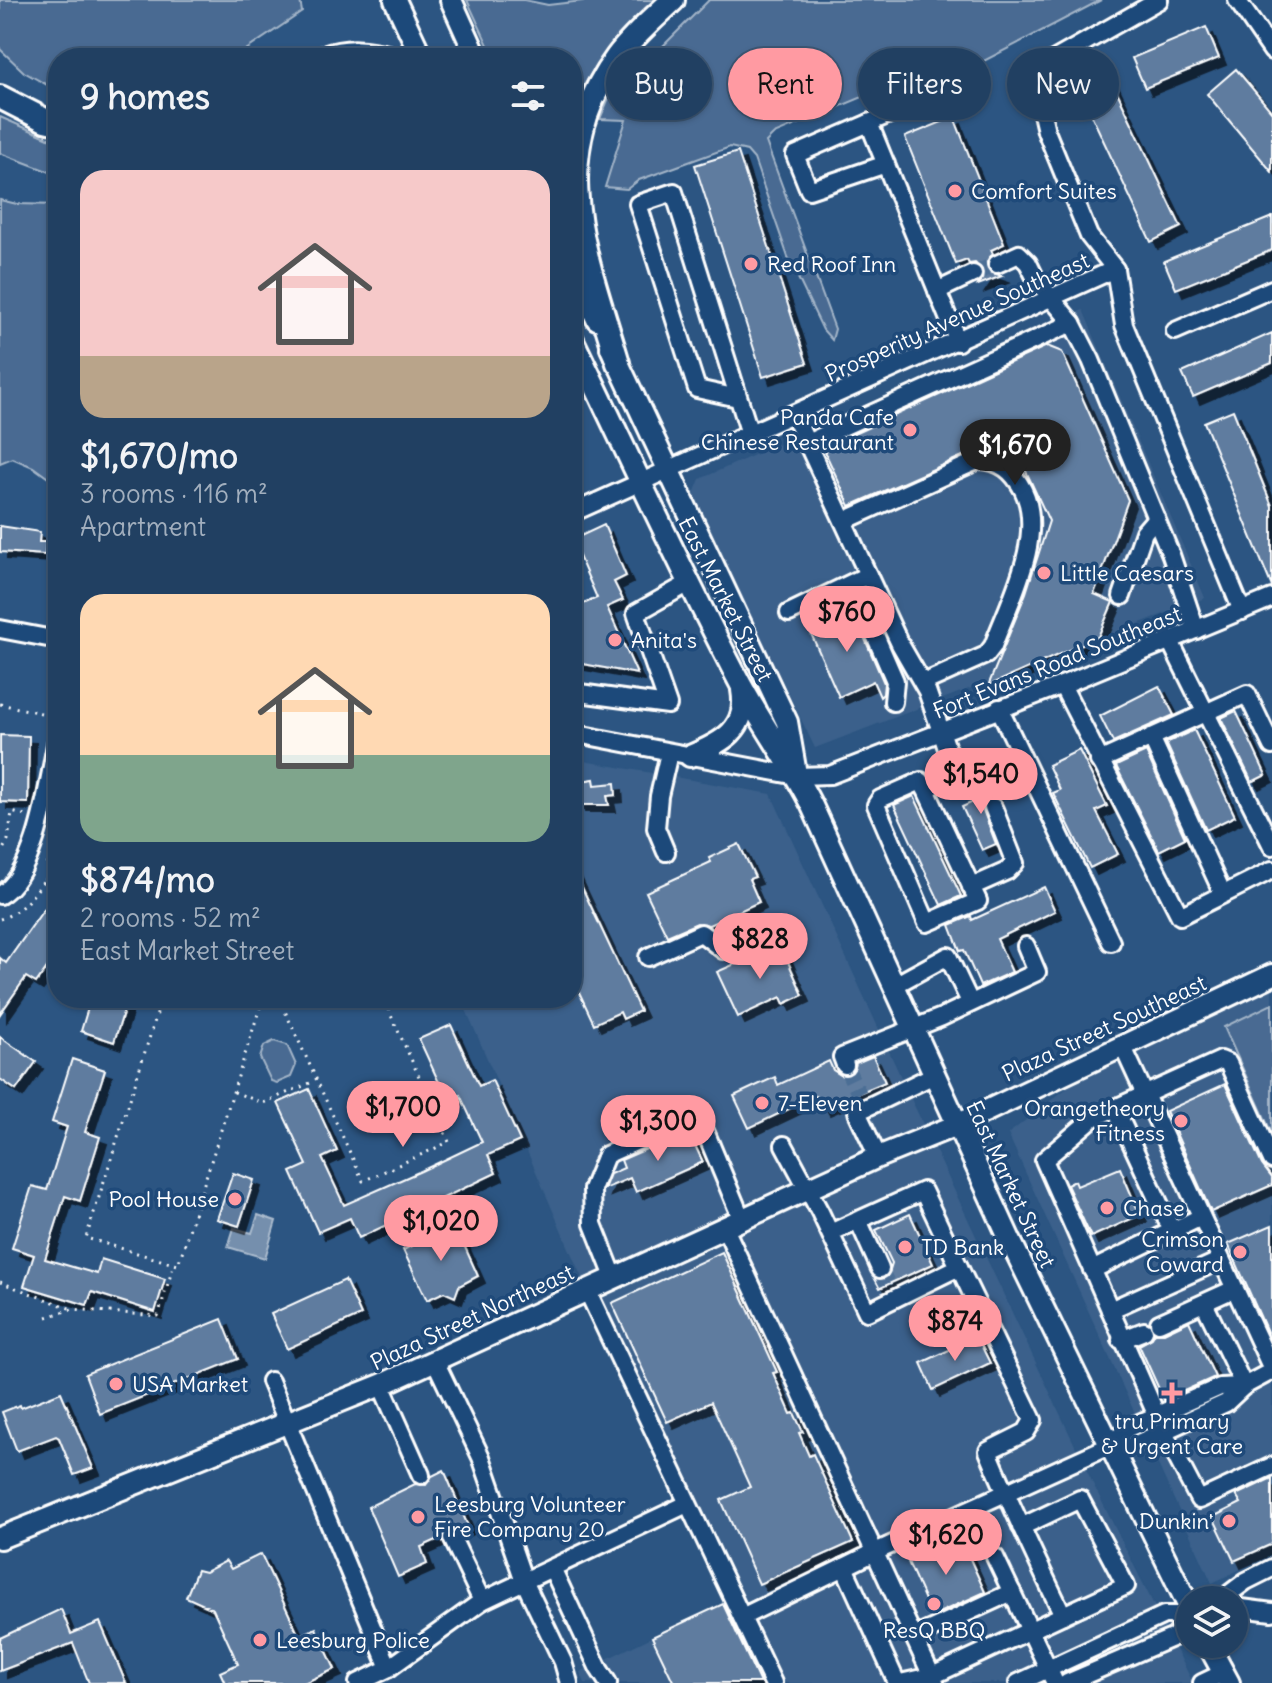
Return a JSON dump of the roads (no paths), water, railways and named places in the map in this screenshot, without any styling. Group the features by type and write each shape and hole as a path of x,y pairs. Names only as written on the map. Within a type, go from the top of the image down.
{"highway":[{"path":"582,129 601,82 617,57 673,0"},
{"path":"0,97 48,120"},
{"path":"582,240 618,363"}],"main road":[{"path":"395,0 417,48"},
{"path":"451,0 473,48"},
{"name":"East Market Street","path":"582,286 787,722 797,776"},
{"name":"East Market Street","path":"582,359 742,686 797,776 957,1125 1176,1586"},
{"path":"690,756 723,741 732,733 745,705 742,686"},
{"name":"Plaza Street Southeast","path":"957,1125 1272,975"},
{"name":"Plaza Street Northeast","path":"0,1538 381,1385 878,1157 957,1125"},
{"path":"1215,1658 1226,1678"}],"street":[{"name":"Prosperity Avenue Southeast","path":"667,471 1115,269 1089,236 1046,131 1037,92 1041,74 1050,62 1159,0"},
{"path":"1237,0 1272,51"},
{"path":"876,120 795,155 809,190 886,164"},
{"path":"869,123 958,342"},
{"path":"738,398 697,389 638,204 674,192 750,434"},
{"path":"997,264 1019,254 1072,323 1091,360 1156,518 1196,630"},
{"path":"1115,269 1124,325 1242,611"},
{"path":"937,291 973,274"},
{"path":"1175,331 1272,289"},
{"path":"807,443 1072,323"},
{"path":"794,415 943,731 951,760 945,773 927,792"},
{"path":"844,521 979,460 994,461 1006,467 1027,497 1030,537 1027,553 993,646 986,655 923,683"},
{"path":"582,509 667,471"},
{"path":"1122,596 1144,532 1156,518"},
{"path":"789,613 868,575"},
{"path":"582,693 668,705 636,613 689,583"},
{"path":"851,584 895,681 893,702"},
{"name":"Fort Evans Road Southeast","path":"582,735 797,776 830,775 1242,611 1270,603"},
{"path":"0,629 48,638"},
{"path":"1170,641 1272,846"},
{"path":"1062,685 1180,916 1272,870"},
{"path":"1099,761 1247,694 1272,746"},
{"path":"999,708 1111,942"},
{"path":"1151,737 1223,894"},
{"path":"666,852 656,828 659,796 669,753"},
{"path":"0,895 18,880 30,857 48,756"},
{"path":"951,760 967,760 975,766 978,774"},
{"path":"921,781 927,792 978,901 927,923 876,805 880,799 921,781"},
{"path":"971,887 1007,871 1015,863 993,807"},
{"path":"648,957 701,933 723,950"},
{"path":"845,1065 842,1057 1037,972 1026,946"},
{"path":"893,986 948,956 970,1002"},
{"path":"742,1617 875,1552 1109,1446 1129,1447 1160,1424 1226,1403 1244,1386 1272,1370 1122,1045"},
{"path":"1272,1160 1225,1061 1216,1061 1093,1118 1044,1160 1121,1340 1199,1500 1272,1466"},
{"path":"878,1157 857,1108 934,1075"},
{"path":"1115,1108 1172,1231"},
{"path":"614,1277 593,1224 592,1189 606,1155 698,1114 734,1224 875,1552 934,1680"},
{"path":"784,1145 867,1312 891,1292 959,1267"},
{"path":"830,1233 923,1191 1033,1420 1026,1432 988,1451 1063,1615"},
{"path":"1092,1270 1201,1217"},
{"path":"858,1220 880,1269"},
{"path":"1110,1310 1221,1260"},
{"path":"1121,1340 1234,1289"},
{"path":"587,1290 773,1683"},
{"path":"1204,1303 1244,1386"},
{"path":"435,1361 481,1457 524,1581 563,1662 569,1683"},
{"path":"270,1381 389,1668"},
{"path":"381,1385 421,1475"},
{"path":"844,1567 898,1683 934,1680 1126,1586 1080,1499 1021,1527"},
{"path":"358,1683 389,1668 482,1601 687,1504"},
{"path":"452,1538 482,1601"},
{"path":"995,1557 1052,1676"},
{"path":"552,1568 608,1683"},
{"path":"1239,1586 1272,1568"},
{"path":"914,1637 1012,1592"},
{"path":"1248,1609 1272,1612"},
{"path":"1018,1683 1052,1676 1164,1615 1176,1615"},
{"path":"1067,1683 1176,1634"},
{"path":"1202,1683 1226,1678"}],"tunnel":[{"path":"973,274 997,264"},
{"path":"978,774 993,807"},
{"path":"845,1065 859,1094"},
{"path":"880,1269 888,1285"}],"place":[{"name":"Comfort Suites","path":"955,191"},
{"name":"Red Roof Inn","path":"751,264"},
{"name":"Panda Cafe Chinese Restaurant","path":"910,430"},
{"name":"Little Caesars","path":"1044,573"},
{"name":"Anita's","path":"615,640"},
{"name":"7-Eleven","path":"762,1103"},
{"name":"Orangetheory Fitness","path":"1181,1121"},
{"name":"Pool House","path":"235,1199"},
{"name":"Chase","path":"1107,1208"},
{"name":"TD Bank","path":"905,1247"},
{"name":"Crimson Coward","path":"1240,1252"},
{"name":"USA Market","path":"116,1384"},
{"name":"tru Primary & Urgent Care","path":"1172,1393"},
{"name":"Leesburg Volunteer Fire Company 20","path":"418,1517"},
{"name":"Dunkin'","path":"1229,1521"},
{"name":"ResQ BBQ","path":"934,1604"},
{"name":"Leesburg Police","path":"260,1640"}]}
